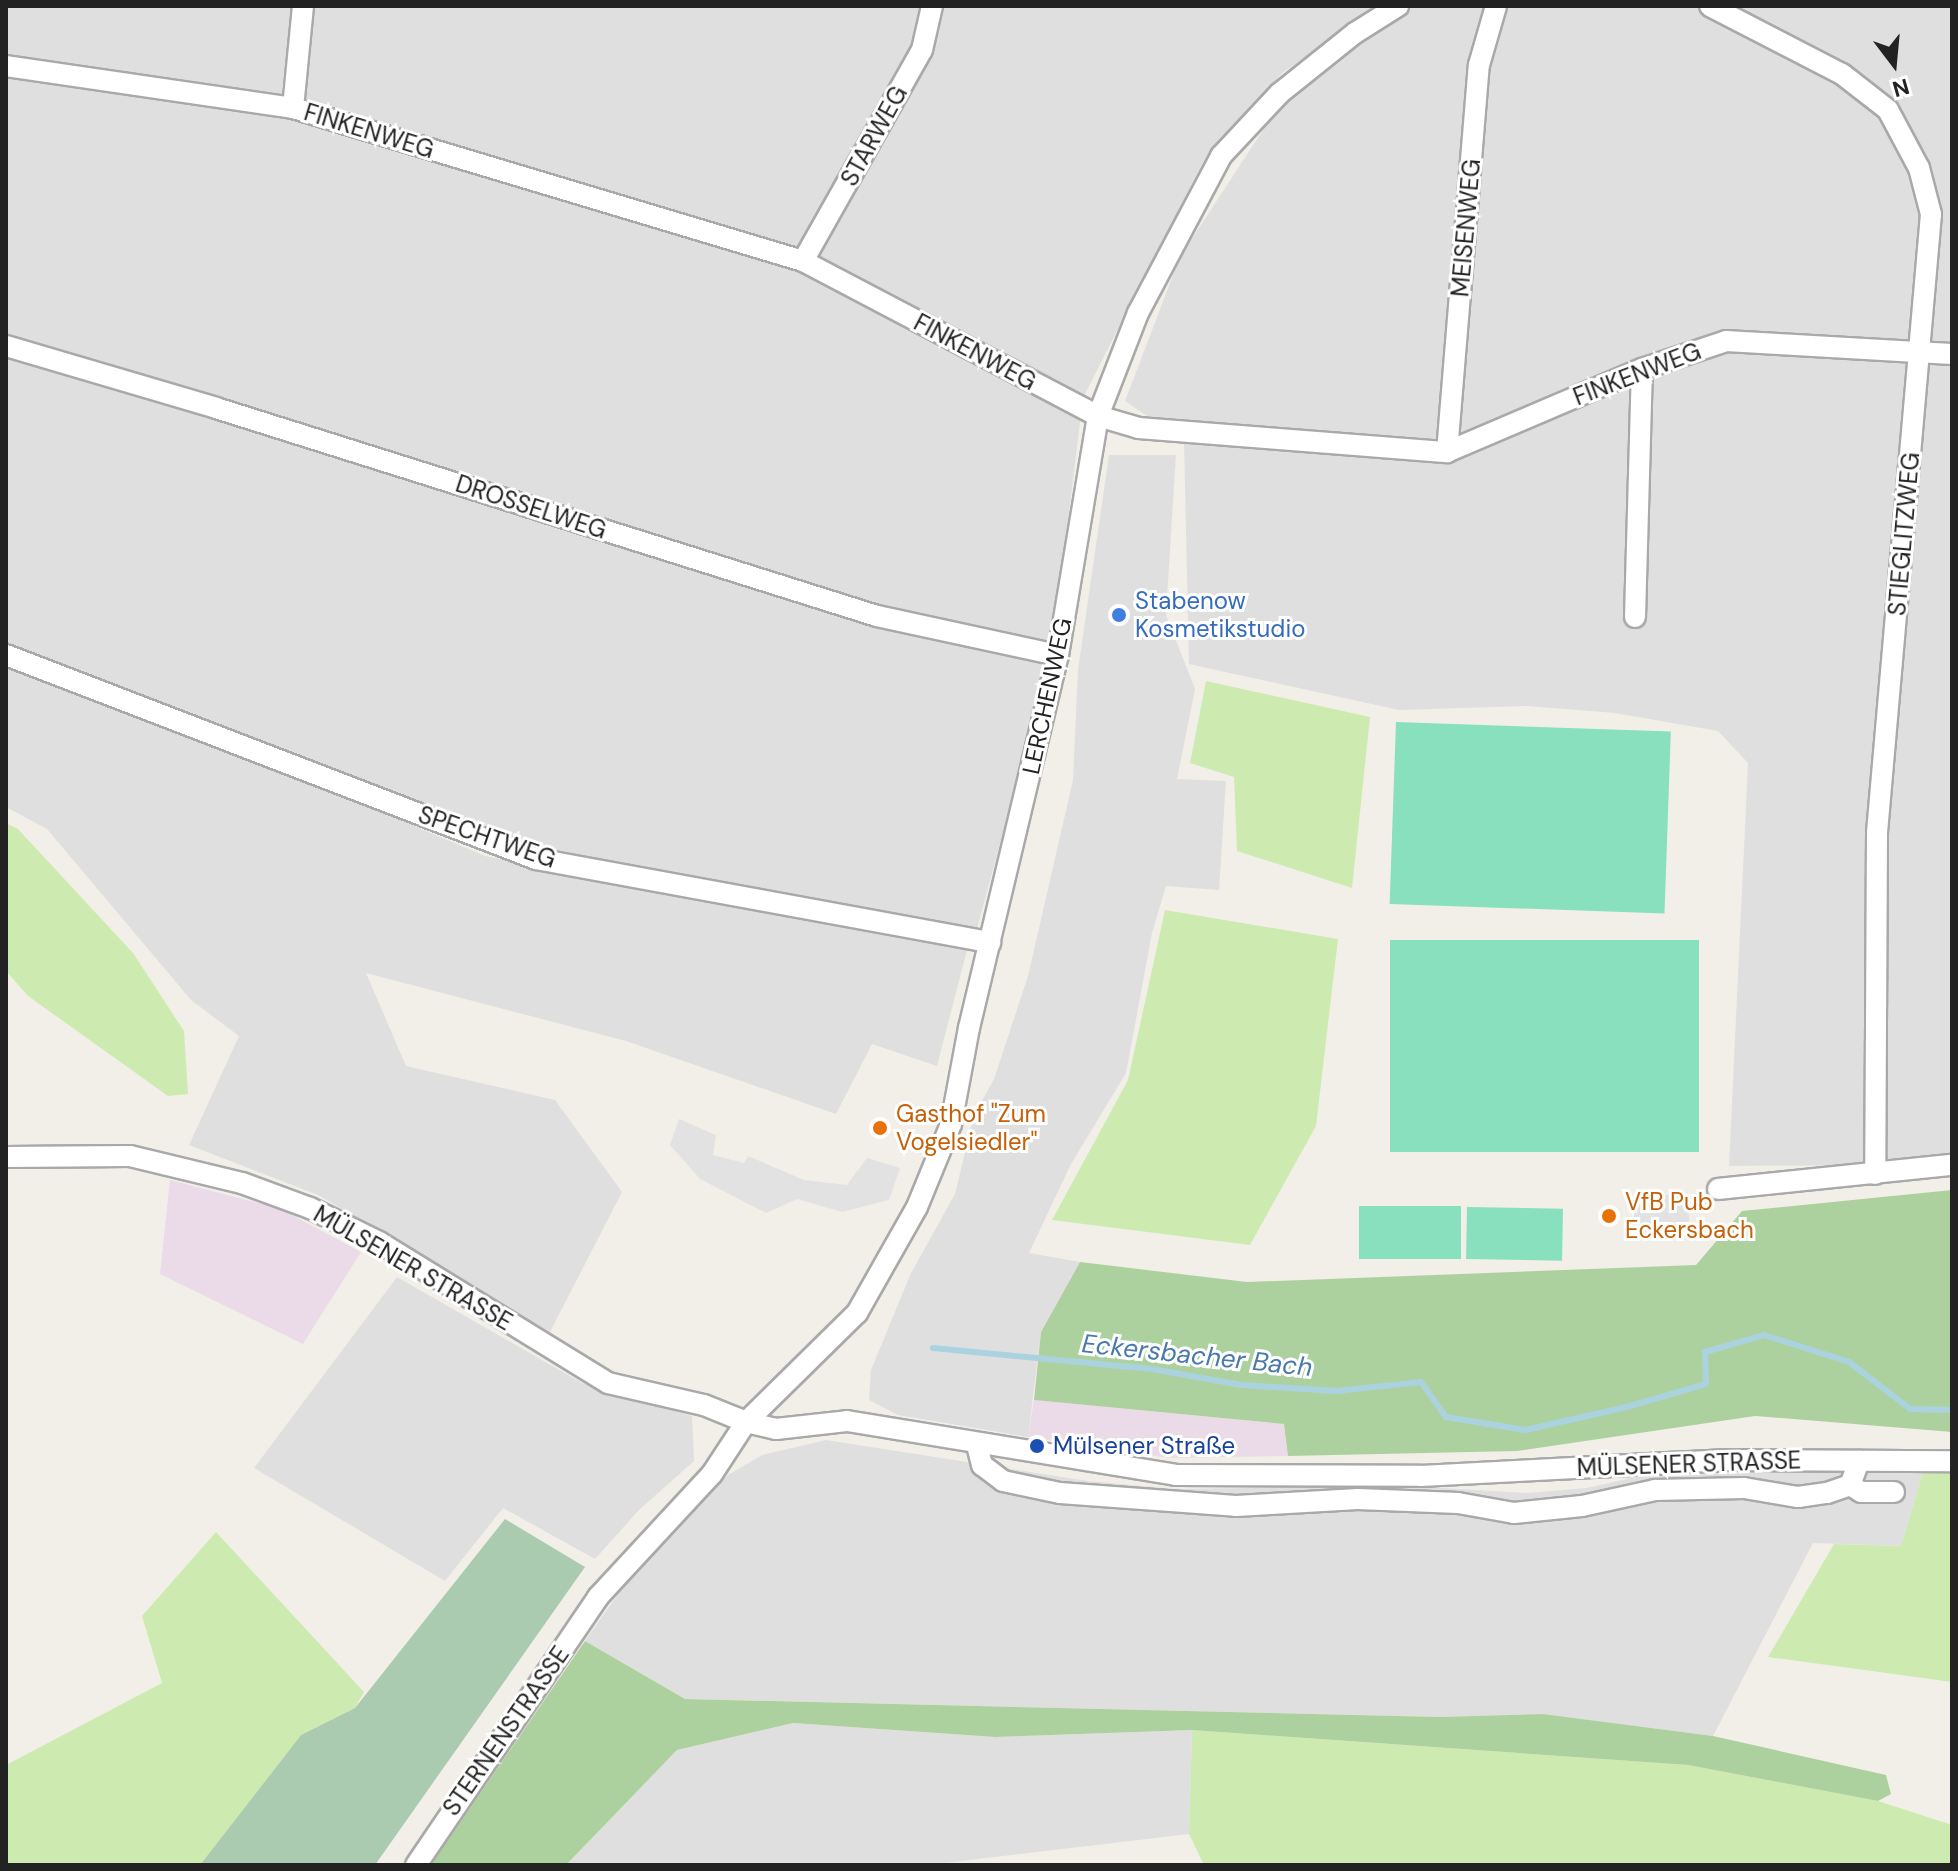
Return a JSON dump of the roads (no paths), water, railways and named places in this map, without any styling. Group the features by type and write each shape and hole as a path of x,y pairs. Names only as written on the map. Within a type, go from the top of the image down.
{"street":[{"path":"293,108 303,6"},
{"name":"STARWEG","path":"803,261 922,50 932,6"},
{"name":"LERCHENWEG","path":"746,1422 857,1313 917,1207 951,1124 990,942 1058,655 1098,416 1138,313 1221,156 1280,93 1355,33 1398,6"},
{"name":"MEISENWEG","path":"1447,452 1479,65 1496,6"},
{"name":"STIEGLITZWEG","path":"1710,6 1842,74 1888,110 1919,168 1931,214 1877,833 1875,1174"},
{"name":"FINKENWEG","path":"6,66 293,108 803,261 1098,416 1139,428 1447,452 1642,369 1726,341 1952,354"},
{"name":"DROSSELWEG","path":"6,346 216,408 877,616 1058,655"},
{"path":"1635,617 1642,369"},
{"name":"SPECHTWEG","path":"6,655 536,859 990,942"},
{"name":"MÜLSENER STRASSE","path":"6,1157 130,1156 242,1183 310,1208 379,1242 608,1383 704,1405 746,1422 776,1429 847,1421 977,1445 1175,1475 1421,1476 1728,1460 1952,1461"},
{"path":"1718,1189 1952,1165"},
{"name":"STERNENSTRASSE","path":"416,1865 598,1597 712,1474 746,1422"},
{"path":"977,1445 982,1465 1003,1481 1060,1493 1236,1506 1358,1499 1458,1503 1514,1513 1582,1506 1655,1490 1744,1488 1798,1497 1827,1493 1850,1485"},
{"path":"1850,1485 1859,1461"},
{"path":"1850,1485 1861,1492 1894,1492"}],"waterway":[{"name":"Eckersbacher Bach","path":"933,1348 1152,1369 1242,1385 1336,1391 1421,1382 1446,1417 1525,1430 1623,1408 1706,1384 1705,1352 1764,1335 1849,1362 1910,1409 1952,1410"}],"place":[{"name":"Stabenow Kosmetikstudio","path":"1119,615"},
{"name":"Gasthof \"Zum Vogelsiedler\"","path":"880,1128"},
{"name":"VfB Pub Eckersbach","path":"1609,1216"},
{"name":"Mülsener Straße","path":"1037,1446"}]}
